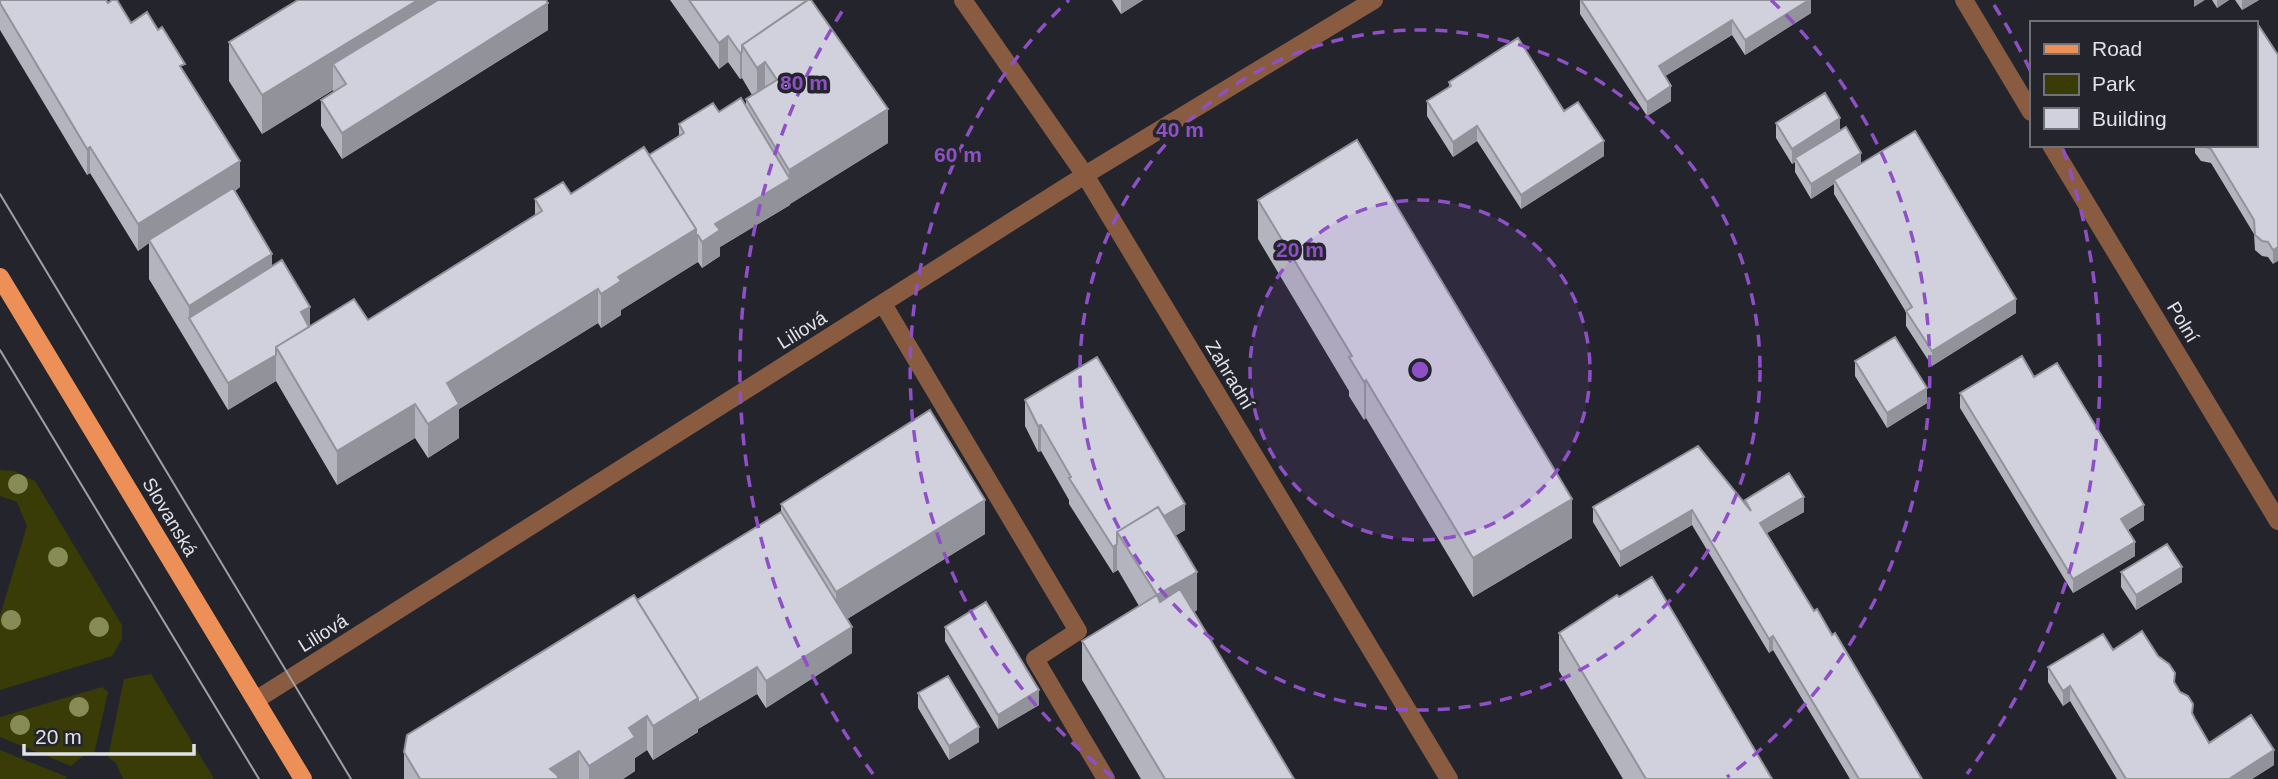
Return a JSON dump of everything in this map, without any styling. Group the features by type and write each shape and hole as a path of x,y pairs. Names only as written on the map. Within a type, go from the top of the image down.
{"main road":[{"name":"Slovanská","path":"0,277 303,779"}],"street":[{"name":"Zahradní","path":"963,0 1085,175 1450,779"},
{"name":"Liliová","path":"256,700 1085,175 1374,0"},
{"path":"1964,0 2030,110"},
{"name":"Polní","path":"2052,147 2278,521"},
{"path":"883,304 1078,631 1035,659 1107,779"}],"green space":[{"path":"0,470 14,471 35,481 122,625 122,639 112,656 0,690 0,616 27,526 17,502 0,496"},
{"path":"151,674 214,779 123,779 116,763 108,757 124,679"},
{"path":"102,687 108,692 94,754 83,756 71,766 0,737 0,717"},
{"path":"0,750 67,777 0,779"}],"building":[{"path":"0,0 106,0 108,3 117,0 131,23 147,12 158,30 162,27 185,64 180,66 240,161 138,224 90,147 87,149"},
{"path":"298,0 418,0 262,95 229,42"},
{"path":"438,0 546,0 548,3 342,133 321,100 346,84 333,64"},
{"path":"689,0 806,1 742,45 740,53 728,36 719,43"},
{"path":"811,0 888,109 789,170 746,99 777,80 765,62 757,68 742,45"},
{"path":"1581,0 1809,0 1745,40 1732,20 1659,66 1671,86 1647,102"},
{"path":"2259,26 2278,55 2278,247 2273,250 2268,242 2255,235 2254,220 2211,149 2206,147 2257,147"},
{"path":"1518,38 1564,111 1578,102 1604,141 1521,195 1477,126 1453,142 1427,101 1451,86 1449,82"},
{"path":"1825,93 1840,118 1792,149 1776,123"},
{"path":"741,98 790,179 715,224 720,230 702,242 649,155 684,133 679,124 713,103 719,112"},
{"path":"1846,127 1861,153 1811,184 1795,158"},
{"path":"1915,131 2016,299 1932,351 1906,311 1912,307 1834,180"},
{"path":"1357,140 1572,499 1473,558 1366,380 1364,382 1349,357 1352,356 1258,200"},
{"path":"644,147 696,229 618,277 621,281 601,294 598,289 447,383 459,404 428,424 415,404 337,451 276,347 354,299 368,320 542,211 535,199 563,182 571,194"},
{"path":"233,188 272,254 189,306 149,240"},
{"path":"282,260 310,307 301,312 309,327 276,347 276,355 228,383 189,318"},
{"path":"1895,337 1927,388 1887,413 1855,361"},
{"path":"2022,356 2034,377 2057,363 2144,505 2121,519 2135,542 2073,579 1960,393"},
{"path":"1097,357 1185,504 1164,516 1158,507 1117,532 1117,544 1113,547 1069,478 1071,477 1041,425 1038,426 1025,400"},
{"path":"930,410 985,500 836,592 781,504"},
{"path":"1698,446 1751,511 1745,500 1789,473 1804,497 1760,523 1814,611 1817,609 1832,635 1835,633 1922,779 1859,779 1773,636 1769,639 1692,510 1620,552 1593,507"},
{"path":"1158,507 1197,572 1157,595 1117,532"},
{"path":"781,512 852,627 766,681 757,667 698,703 698,698 637,600"},
{"path":"2167,544 2182,567 2136,595 2121,572"},
{"path":"1652,577 1772,779 1646,779 1559,633 1617,595 1619,597"},
{"path":"1180,589 1294,779 1165,779 1082,641 1157,595 1160,602"},
{"path":"634,595 698,698 653,726 647,716 629,728 635,737 589,766 579,751 550,769 559,779 420,779 404,752 407,735"},
{"path":"986,602 1039,690 998,715 945,627"},
{"path":"2142,631 2158,656 2169,664 2175,673 2174,682 2193,704 2192,713 2209,743 2251,715 2274,750 2229,779 2126,779 2070,686 2063,691 2048,667 2103,634 2113,650"},
{"path":"948,676 979,727 949,746 918,693"}],"tram line":[{"path":"0,194 351,779"},
{"path":"0,350 259,779"}]}
